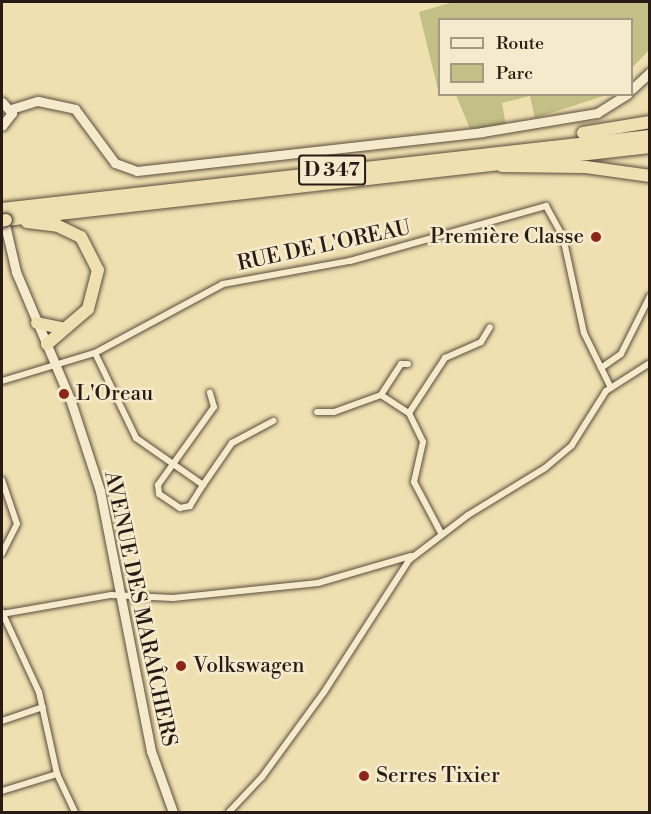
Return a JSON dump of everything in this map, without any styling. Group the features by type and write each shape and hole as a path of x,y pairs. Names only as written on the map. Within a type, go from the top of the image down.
{"highway":[{"path":"527,146 650,122"},
{"name":"D 347","path":"9,215 527,146 650,136"},
{"name":"D 347","path":"9,215 650,147"},
{"path":"474,164 586,167 650,176"},
{"path":"9,215 70,230 96,258 94,297 79,319 61,328 47,344"},
{"path":"37,323 61,328"}],"street":[{"path":"633,89 650,72"},
{"path":"11,109 38,101 75,109 115,163 137,171 482,132 597,113 624,96"},
{"path":"2,102 11,109"},
{"path":"2,126 11,120 11,109"},
{"name":"RUE DE L'OREAU","path":"2,381 56,367 95,353 223,284 350,261 546,206 563,237 577,311 611,388"},
{"name":"AVENUE DES MARAÎCHERS","path":"9,215 16,272 47,344 93,465 122,595 151,751 172,813"},
{"path":"601,368 621,354 650,296"},
{"path":"409,413 446,358 481,342 490,327"},
{"path":"95,353 136,438 203,485"},
{"path":"229,813 262,777 338,672 399,572 419,551 441,534 572,445 611,388 650,363"},
{"path":"317,412 334,412 381,395 401,364 408,364"},
{"path":"210,393 214,406 158,485 159,494 180,508 190,506 232,443 273,421"},
{"path":"381,395 409,413 423,442 414,482 441,534"},
{"path":"2,480 17,524 2,553"},
{"path":"75,813 57,774 43,707 2,613 122,595 173,598 282,587 389,566 419,551"},
{"path":"389,566 399,572"},
{"path":"2,720 43,707"},
{"path":"2,791 57,774"}],"green space":[{"path":"453,2 649,2 649,50 633,67 633,18 438,18 438,90 419,12"},
{"path":"456,96 530,96 502,103 506,126 470,129"},
{"path":"530,96 604,96 535,118"}],"place":[{"name":"Première Classe","path":"596,237"},
{"name":"L'Oreau","path":"64,394"},
{"name":"Volkswagen","path":"181,666"},
{"name":"Serres Tixier","path":"364,776"}]}
